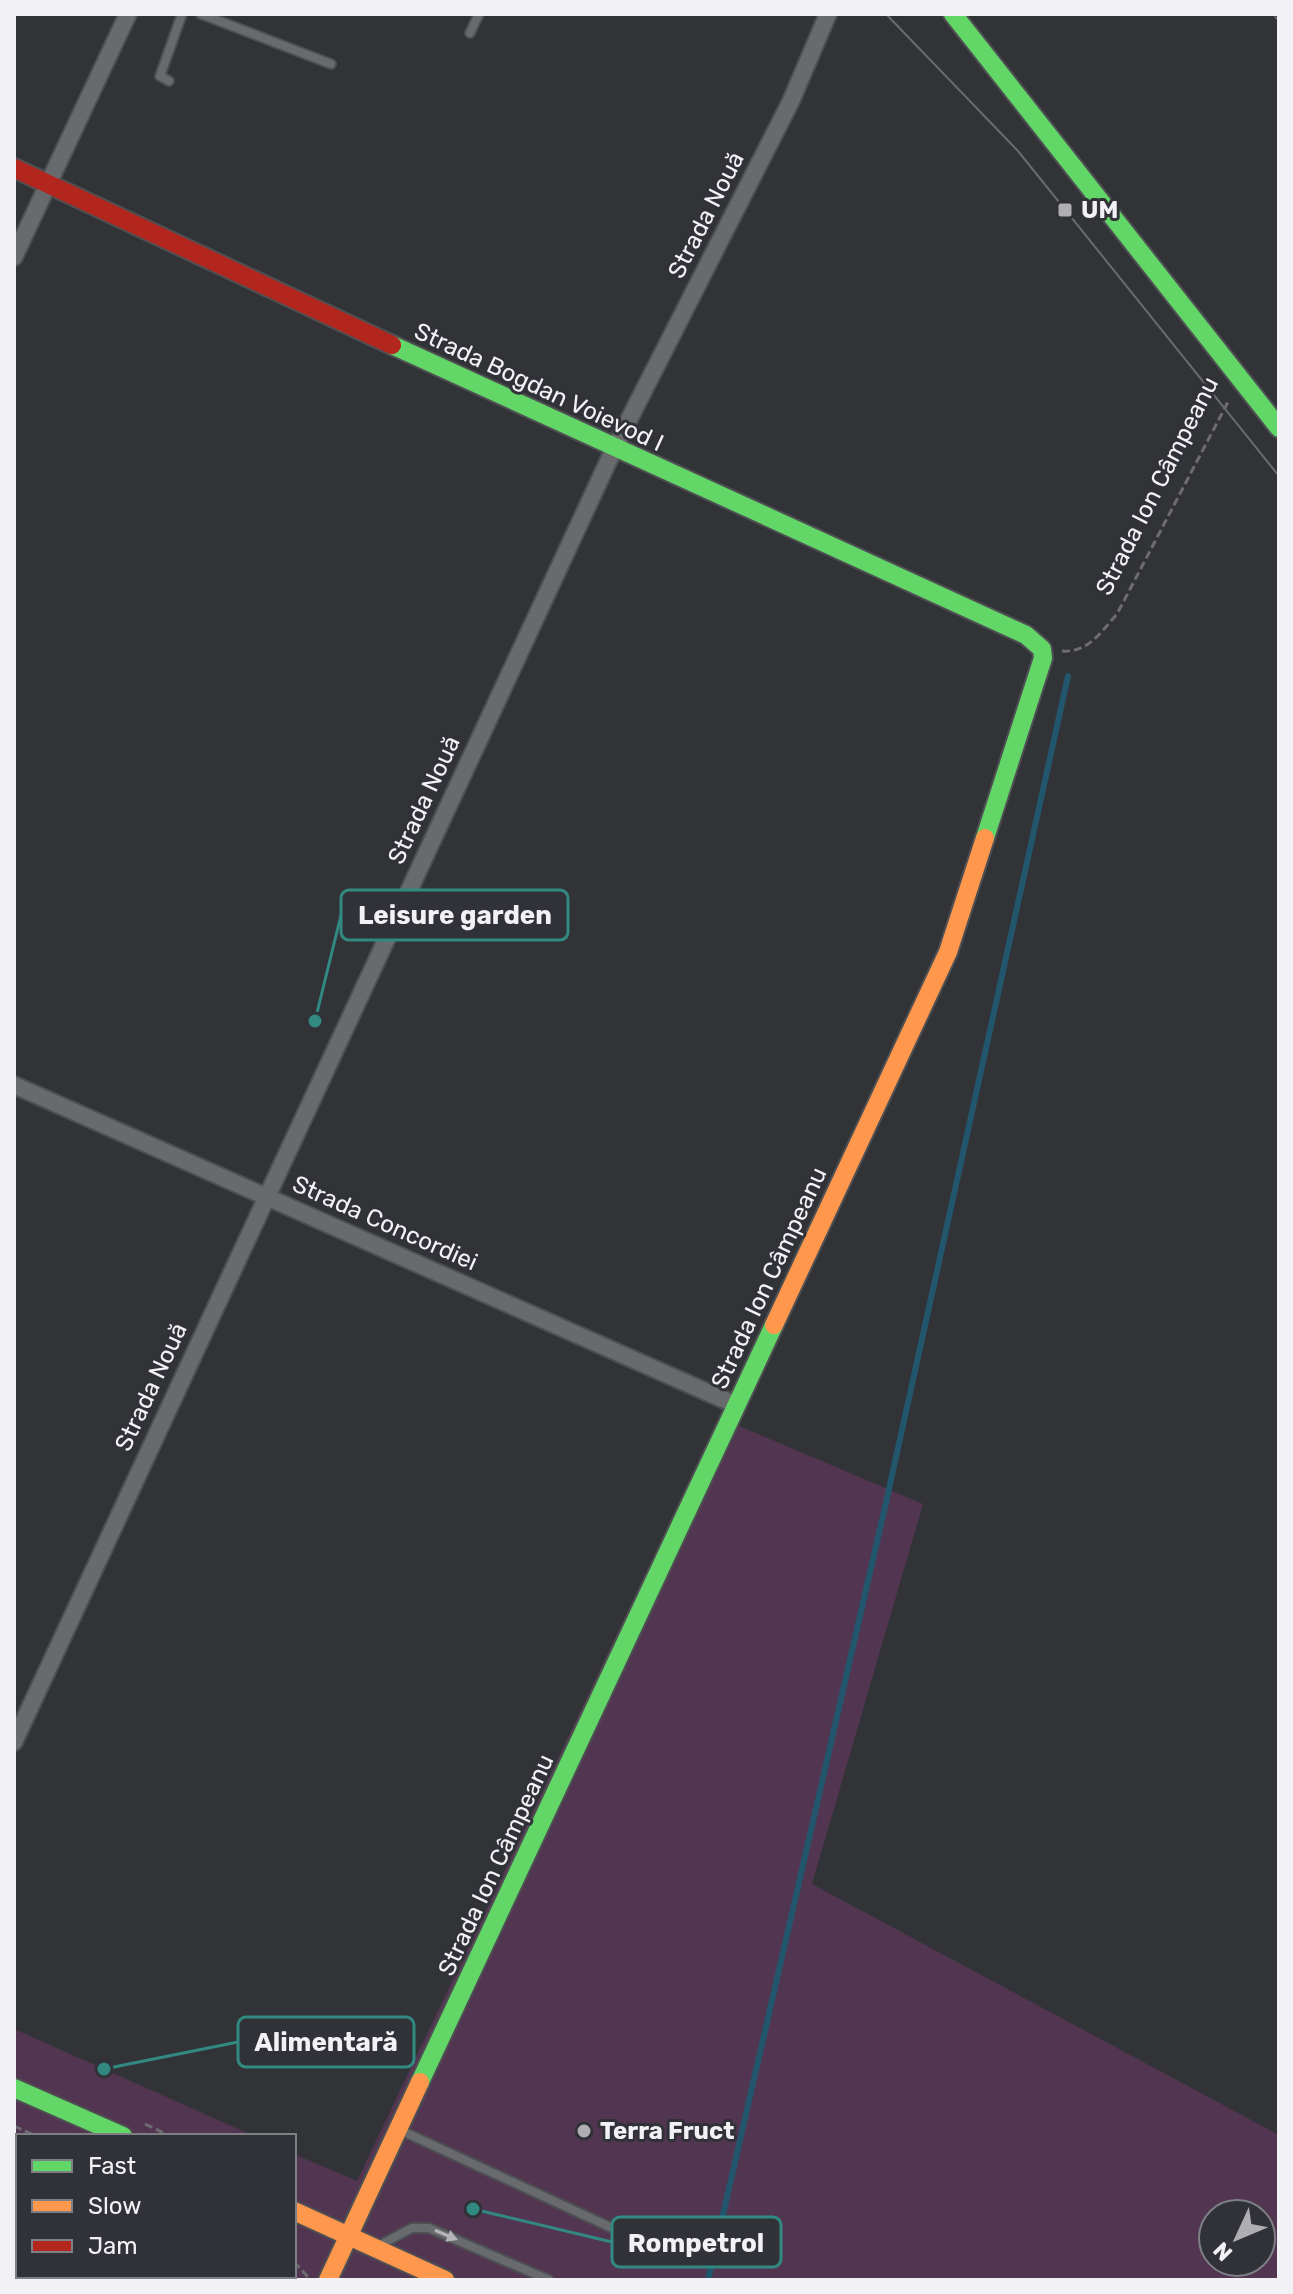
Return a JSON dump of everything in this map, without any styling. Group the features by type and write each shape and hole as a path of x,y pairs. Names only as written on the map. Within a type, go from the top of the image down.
{"main road":[{"path":"953,14 1279,428"},
{"name":"Strada Bogdan Voievod I","path":"14,168 614,449 1026,635 1042,649"},
{"name":"Strada Ion Câmpeanu","path":"328,2280 958,926 1043,658 1042,649"},
{"path":"14,2088 118,2134"},
{"path":"296,2212 445,2280"}],"street":[{"path":"14,257 128,14"},
{"name":"Strada Nouă","path":"14,1742 614,449 791,101 828,14"},
{"name":"Strada Concordiei","path":"14,1085 736,1405"}],"lane":[{"path":"169,81 160,76 182,14"},
{"path":"201,14 331,64"},
{"path":"470,33 479,14"},
{"path":"399,2129 653,2247"},
{"path":"375,2248 421,2226 549,2280"}],"path":[{"name":"Strada Ion Câmpeanu","path":"1042,649 1078,651 1090,644 1117,614 1240,378"},
{"path":"296,2264 311,2280"}],"shaded area":[{"path":"720,1418 923,1504 812,1884 1279,2135 1279,2280 287,2278 296,2278 296,2155 357,2181"},
{"path":"14,2029 250,2134 16,2134 14,2151"}],"waterway":[{"path":"708,2280 887,1498 1068,676"}],"tram line":[{"path":"886,14 1018,151 1279,476"}],"traffic: fast":[{"path":"953,14 1279,428"},
{"path":"392,345 1026,635 1042,649 1043,658 985,838"},
{"path":"420,2082 774,1325"},
{"path":"14,2088 118,2134"}],"traffic: slow":[{"path":"774,1325 948,952 985,838"},
{"path":"328,2280 420,2082"},
{"path":"296,2212 445,2280"}],"traffic: jam":[{"path":"14,168 392,345"}],"place":[{"name":"UM","path":"1065,210"},
{"name":"Leisure garden","path":"315,1021"},
{"name":"Alimentară","path":"104,2069"},
{"name":"Terra Fruct","path":"584,2131"},
{"name":"Rompetrol","path":"473,2209"}]}
